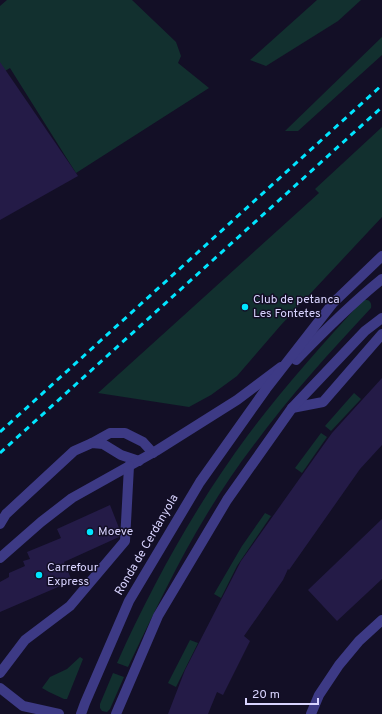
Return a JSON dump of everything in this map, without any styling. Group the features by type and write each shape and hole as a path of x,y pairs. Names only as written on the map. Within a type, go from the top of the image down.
{"street":[{"name":"Ronda de Cerdanyola","path":"81,714 129,601 200,482 266,389 333,303 382,256"},
{"name":"Ronda de Cerdanyola","path":"258,400 331,324 355,301 382,279"},
{"path":"116,714 158,616 227,500 292,408 365,331 382,318"},
{"path":"292,408 323,402 382,334"},
{"path":"0,558 41,522 72,498 153,453 238,400 286,363"},
{"path":"0,524 6,514 74,451 110,434 125,433 143,442 153,453"},
{"path":"92,443 103,444 121,455 139,461"},
{"path":"0,673 25,640 70,606 125,541 129,466"},
{"path":"311,714 319,695 339,665 359,642 382,620"},
{"path":"0,688 25,710 60,714"}],"green space":[{"path":"7,0 132,0 176,42 181,56 178,63 209,88 76,173 10,68 0,74 0,6"},
{"path":"317,0 361,0 338,21 266,66 250,60"},
{"path":"382,37 382,55 298,131 285,131"},
{"name":"Club de petanca Les Fontetes","path":"382,127 382,217 281,325 237,376 211,395 189,407 98,393 319,193 315,189"},
{"path":"364,300 368,300 370,302 371,308 295,392 223,488 175,570 128,667 117,663 145,603 176,545 229,462 289,383"},
{"path":"354,393 361,399 331,431 325,426"},
{"path":"321,433 327,437 302,473 295,468"},
{"path":"265,513 271,516 237,566 221,598 214,594 242,546"},
{"path":"190,640 198,643 176,687 168,683"},
{"path":"80,657 83,659 67,699 64,699 42,688 50,677 67,669"},
{"path":"113,673 124,677 110,709 107,712 102,711 100,704"}],"building":[{"path":"0,62 78,176 0,220"},
{"path":"382,378 382,445 360,469 289,570 288,569 283,580 244,636 250,641 223,695 217,692 208,714 168,714 185,670 241,561 332,433"},
{"path":"110,505 119,528 119,537 64,562 72,581 0,612 0,582 9,577 9,573 25,566 23,561 30,559 27,552 61,538 57,529"},
{"path":"382,519 382,579 337,621 308,590"}],"railway":[{"path":"0,432 382,85"},
{"path":"0,453 382,107"}],"place":[{"name":"Club de petanca Les Fontetes","path":"245,307"},
{"name":"Moeve","path":"90,532"},
{"name":"Carrefour Express","path":"39,575"}]}
